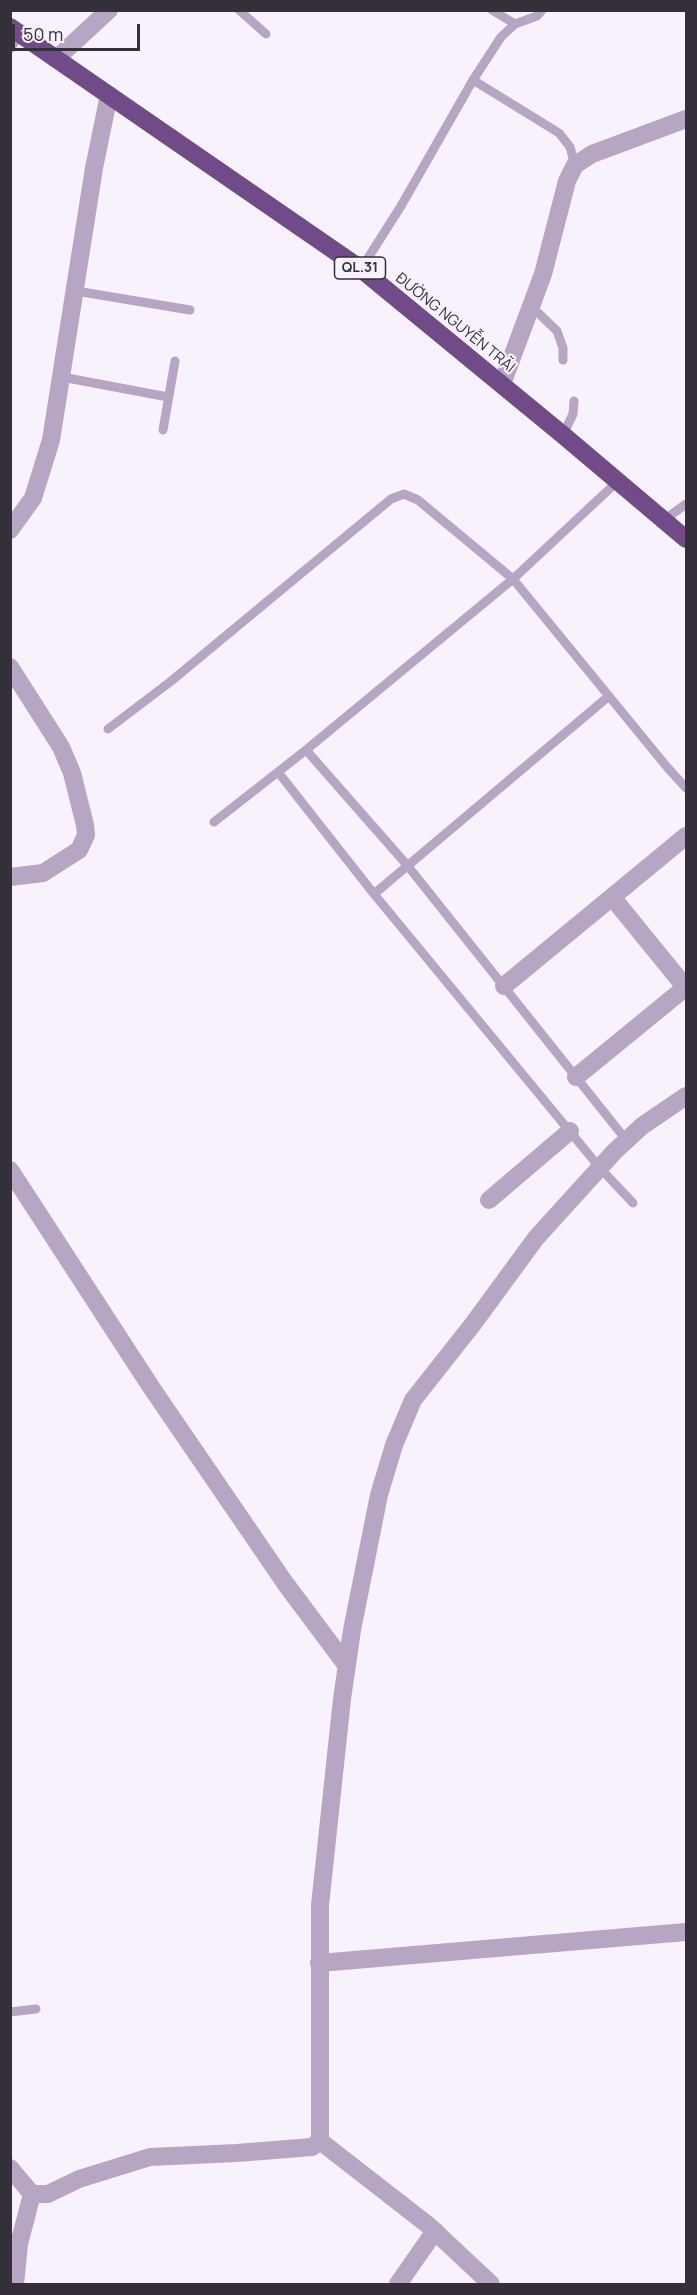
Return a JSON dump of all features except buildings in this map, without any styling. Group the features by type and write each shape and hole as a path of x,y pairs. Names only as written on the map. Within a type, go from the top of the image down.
{"highway":[{"name":"ĐƯỜNG NGUYỄN TRÃI","path":"14,37 56,59 361,269 687,539"}],"street":[{"path":"56,59 109,10"},
{"path":"10,530 33,498 51,440 94,168 109,95"},
{"path":"502,384 543,274 567,181 576,165 592,154 687,119"},
{"path":"10,667 61,747 72,773 86,835 79,850 43,873 10,877"},
{"path":"504,986 687,836"},
{"path":"576,1077 686,987 612,897"},
{"path":"10,2168 32,2194 48,2194 79,2179 150,2157 312,2147 320,2140 320,1905 347,1666 379,1495 394,1445 413,1400 473,1324 536,1238 642,1126 687,1096"},
{"path":"489,1200 570,1131"},
{"path":"10,1170 151,1387 285,1584 347,1666"},
{"path":"319,1963 687,1932"},
{"path":"320,2140 435,2231 491,2284"},
{"path":"15,2284 19,2244 32,2194"},
{"path":"398,2284 435,2231"}],"lane":[{"path":"240,10 266,34"},
{"path":"492,10 515,24"},
{"path":"361,269 501,37 515,24 537,15 542,10"},
{"path":"473,80 559,133 570,147 576,165"},
{"path":"76,291 190,310"},
{"path":"531,306 557,332 563,348 563,360"},
{"path":"163,430 175,361"},
{"path":"62,376 168,397"},
{"path":"563,435 573,414 574,401"},
{"path":"214,822 306,750 513,579 618,481"},
{"path":"108,729 170,682 391,500 404,494 417,500 513,579 667,767 687,788"},
{"path":"664,520 687,504"},
{"path":"374,894 609,696"},
{"path":"306,750 407,865 627,1141"},
{"path":"278,772 374,894 600,1168 633,1203"},
{"path":"10,2012 36,2009"}]}
